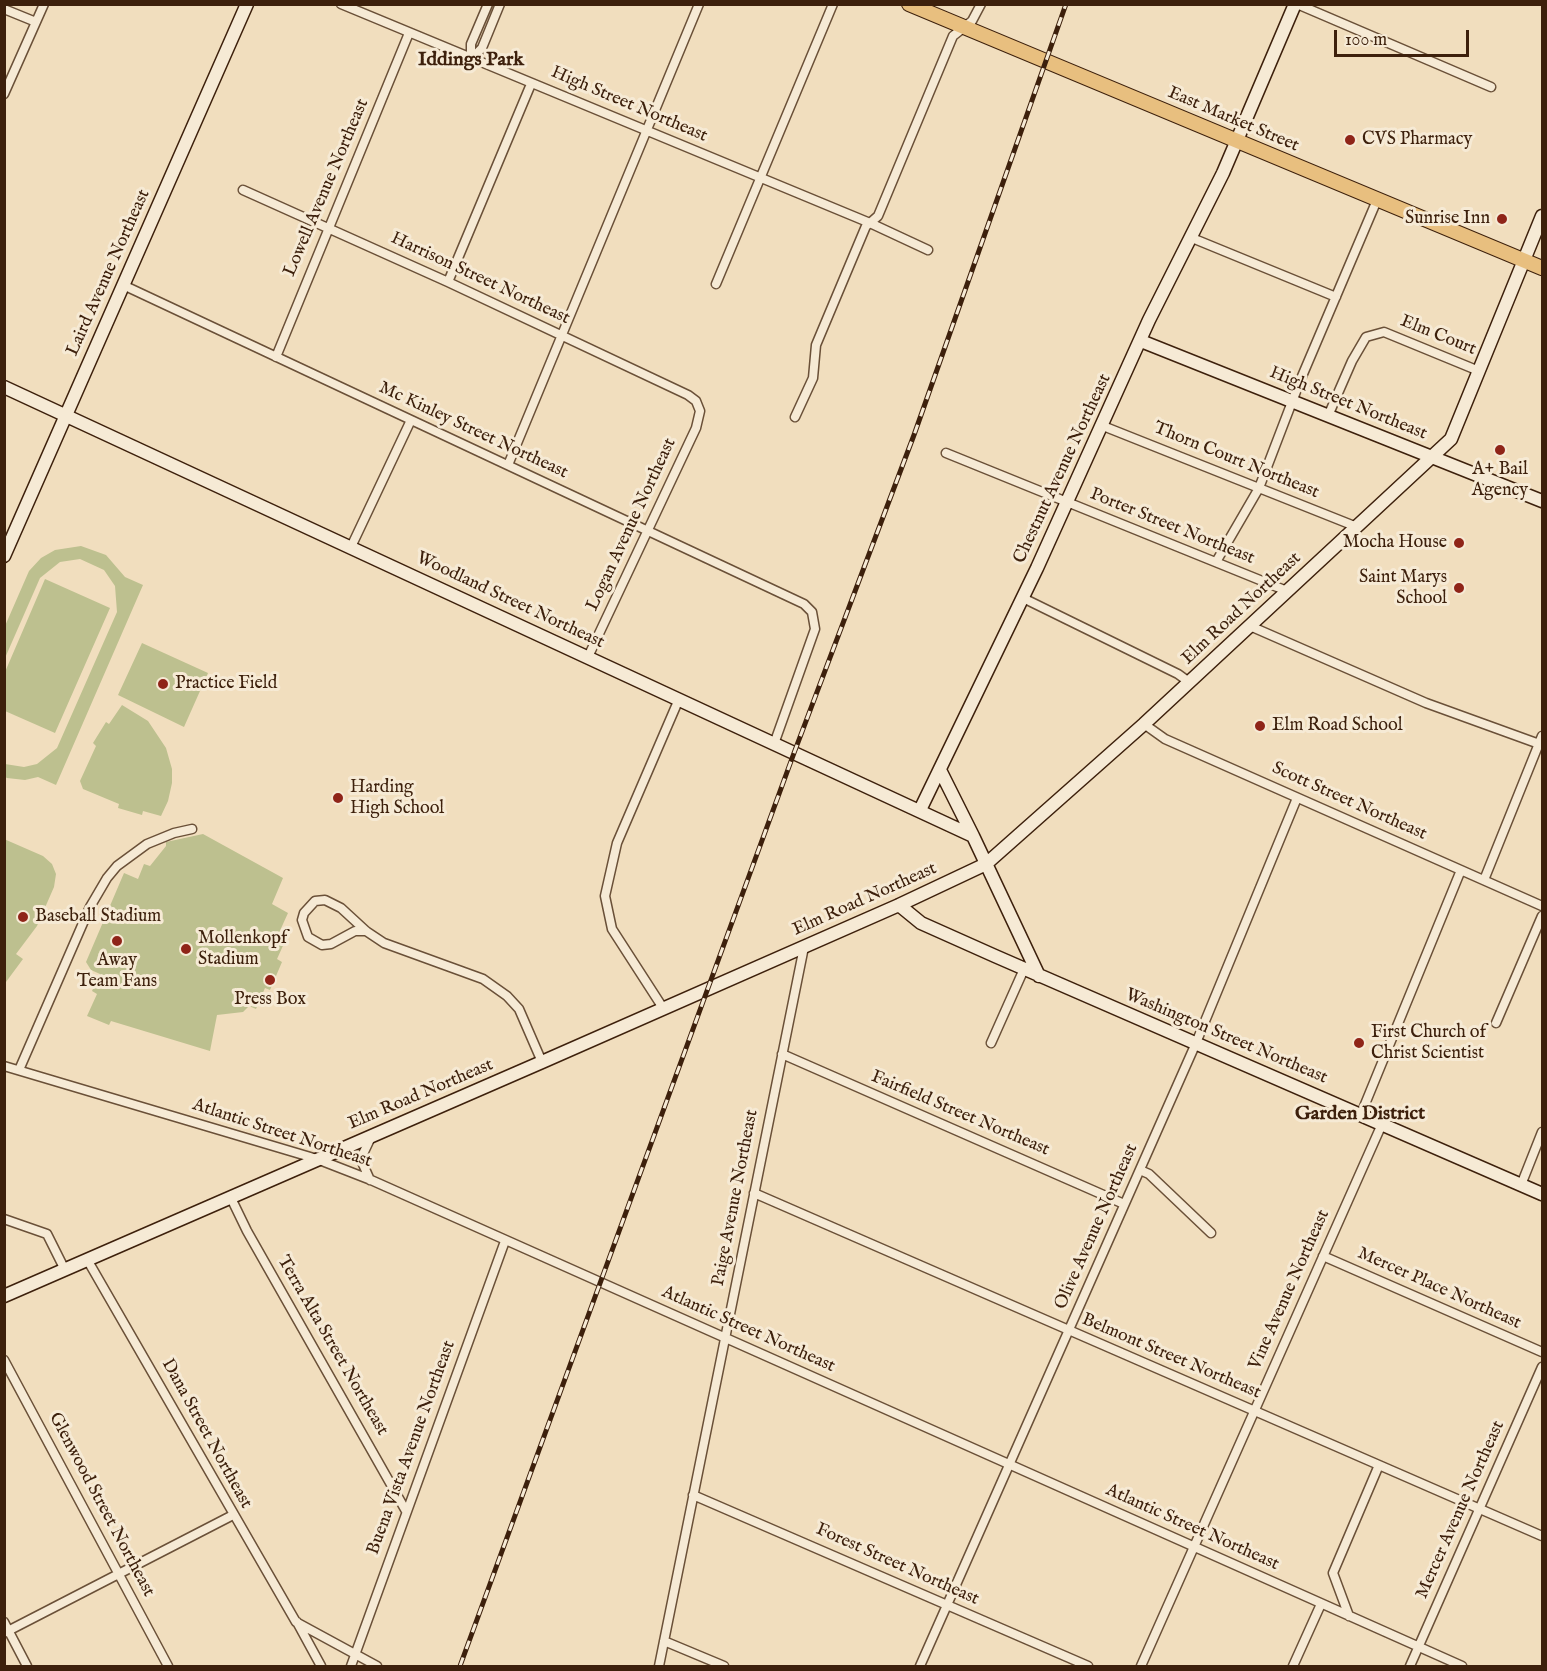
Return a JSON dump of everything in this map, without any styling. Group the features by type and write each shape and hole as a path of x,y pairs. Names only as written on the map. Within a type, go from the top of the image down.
{"main road":[{"name":"East Market Street","path":"909,4 1542,268"}],"street":[{"path":"4,94 44,4"},
{"name":"Laird Avenue Northeast","path":"4,556 247,4"},
{"name":"High Street Northeast","path":"341,4 928,249"},
{"path":"471,59 471,44 488,4"},
{"path":"471,59 482,48 500,4"},
{"path":"508,465 699,4"},
{"path":"716,284 833,4"},
{"path":"795,417 813,378 816,345 866,226 878,216 953,36 975,18 981,4"},
{"path":"1296,4 1491,87"},
{"name":"Chestnut Avenue Northeast","path":"921,810 1023,598 1141,341 1192,238 1296,4"},
{"path":"4,9 36,22"},
{"name":"Lowell Avenue Northeast","path":"276,357 409,33"},
{"path":"448,282 531,84"},
{"name":"Harrison Street Northeast","path":"243,190 329,227 688,395 699,406"},
{"path":"1215,562 1259,488 1377,200"},
{"name":"Elm Road Northeast","path":"4,1296 804,947 986,864 1144,724 1451,439 1542,216"},
{"path":"1192,238 1336,297"},
{"name":"Mc Kinley Street Northeast","path":"123,285 808,608 814,618 815,629 774,744"},
{"name":"Elm Court","path":"1328,416 1352,361 1366,337 1384,332 1479,371"},
{"name":"High Street Northeast","path":"1141,341 1542,501"},
{"name":"Woodland Street Northeast","path":"4,387 973,836"},
{"name":"Logan Avenue Northeast","path":"588,657 696,428 699,406"},
{"path":"351,547 411,420"},
{"name":"Thorn Court Northeast","path":"1103,426 1357,527"},
{"name":"Porter Street Northeast","path":"946,453 1287,591"},
{"path":"1023,598 1178,674 1189,682"},
{"path":"1250,626 1426,703 1541,742 1484,880"},
{"path":"663,1008 612,929 604,896 617,843 679,699"},
{"name":"Scott Street Northeast","path":"1144,724 1165,739 1542,906"},
{"path":"940,770 1040,976"},
{"name":"Olive Avenue Northeast","path":"920,1666 1196,1043 1297,798"},
{"path":"20,1070 90,907 107,878 117,866 147,844 174,833 192,829"},
{"path":"1361,1114 1461,870"},
{"path":"366,931 355,931 331,944 322,945 309,937 302,920 304,913 315,901 325,900 341,908 366,931 400,950 474,974 491,984 519,1009 542,1062"},
{"name":"Washington Street Northeast","path":"898,905 921,922 1024,969 1542,1194"},
{"path":"1496,1023 1542,916"},
{"name":"Paige Avenue Northeast","path":"658,1666 804,947"},
{"path":"991,1043 1024,969"},
{"name":"Fairfield Street Northeast","path":"782,1054 1124,1203"},
{"name":"Atlantic Street Northeast","path":"4,1066 317,1159 371,1180 1462,1666"},
{"name":"Vine Avenue Northeast","path":"1141,1666 1382,1124"},
{"path":"1521,1185 1542,1131"},
{"path":"371,1136 362,1162 371,1180"},
{"path":"1140,1170 1162,1185 1211,1233"},
{"name":"Belmont Street Northeast","path":"754,1194 1542,1536"},
{"name":"Terra Alta Street Northeast","path":"231,1198 247,1231 406,1511"},
{"path":"4,1219 47,1234 65,1270"},
{"name":"Buena Vista Avenue Northeast","path":"351,1666 505,1240"},
{"name":"Mercer Place Northeast","path":"1323,1256 1542,1352"},
{"name":"Dana Street Northeast","path":"88,1261 321,1666"},
{"name":"Glenwood Street Northeast","path":"4,1360 168,1666"},
{"name":"Mercer Avenue Northeast","path":"1410,1666 1542,1367"},
{"path":"1349,1616 1333,1573 1379,1465"},
{"name":"Forest Street Northeast","path":"693,1495 1088,1666"},
{"path":"27,1666 6,1628 119,1574 233,1515"},
{"path":"1293,1666 1321,1604"},
{"path":"296,1622 377,1666"},
{"path":"664,1641 724,1666"}],"green space":[{"path":"81,546 106,555 125,577 143,585 56,785 38,777 25,780 7,778 5,777 5,764 24,767 37,764 57,748 117,612 115,586 104,570 80,559 60,562 40,578 5,658 5,626 29,571 41,558 55,550"},
{"path":"45,579 110,608 55,733 5,711 5,672"},
{"name":"Practice Field","path":"142,643 208,673 184,727 118,695"},
{"path":"122,705 148,721 166,748 172,769 172,783 168,801 161,816 143,811 142,815 118,808 119,804 83,789 80,781 96,746 93,743 106,722 109,724"},
{"name":"Mollenkopf Stadium","path":"203,834 283,878 272,904 288,913 278,935 286,939 277,959 282,962 270,990 265,988 256,1009 249,1006 243,1012 217,1015 210,1051 111,1021 109,1025 87,1016 97,994 92,991 100,974 91,970 86,962 124,873 138,879 144,864 150,866 166,846 166,842"},
{"name":"Baseball Stadium","path":"4,839 43,856 52,864 56,874 54,887 37,926 16,954 23,959 6,982"}],"railway":[{"path":"460,1666 794,753 914,435 1066,4"}],"place":[{"name":"CVS Pharmacy","path":"1350,140"},
{"name":"Sunrise Inn","path":"1502,219"},
{"name":"A+ Bail Agency","path":"1500,450"},
{"name":"Mocha House","path":"1459,543"},
{"name":"Saint Marys School","path":"1459,588"},
{"name":"Practice Field","path":"163,684"},
{"name":"Elm Road School","path":"1260,726"},
{"name":"Harding High School","path":"338,798"},
{"name":"Baseball Stadium","path":"23,917"},
{"name":"Away Team Fans","path":"117,941"},
{"name":"Mollenkopf Stadium","path":"186,949"},
{"name":"Press Box","path":"270,980"},
{"name":"First Church of Christ Scientist","path":"1359,1043"}],"district":[{"name":"Iddings Park","path":"471,61"},
{"name":"Garden District","path":"1360,1115"}]}
